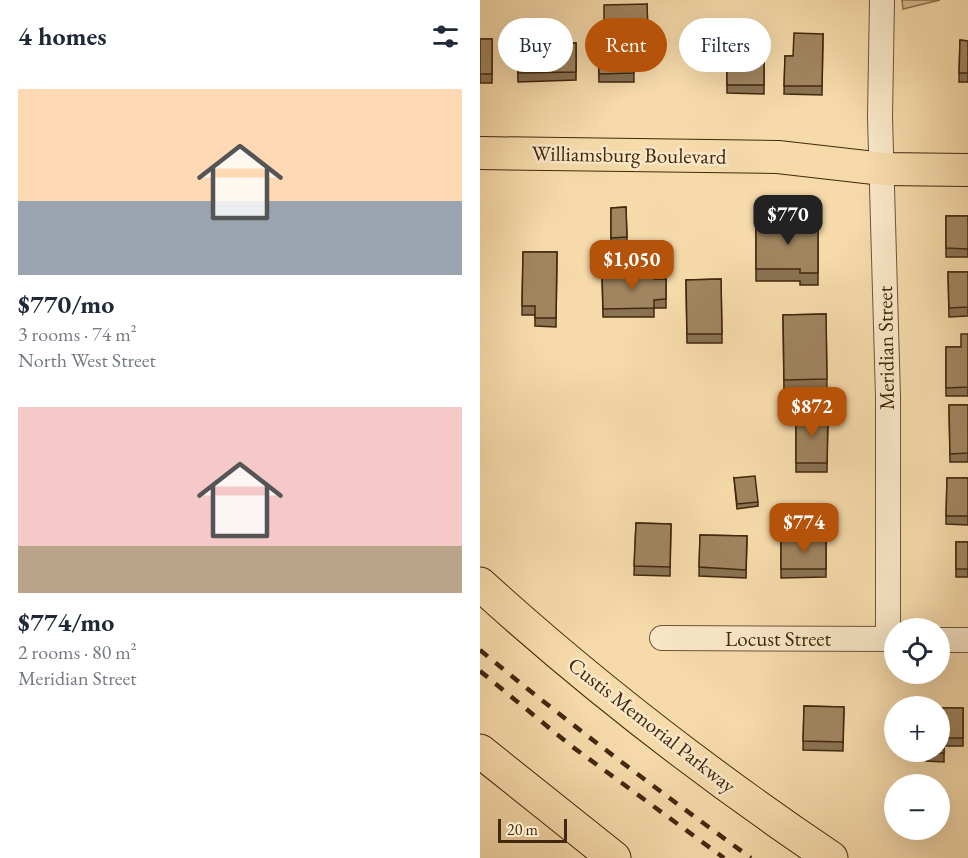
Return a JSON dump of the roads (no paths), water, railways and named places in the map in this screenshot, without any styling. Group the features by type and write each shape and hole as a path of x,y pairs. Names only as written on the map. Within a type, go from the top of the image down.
{"highway":[{"name":"Custis Memorial Parkway","path":"480,584 645,723 742,796 831,858"},
{"path":"480,751 614,858"}],"main road":[{"name":"Williamsburg Boulevard","path":"480,153 778,157 883,169 968,170"}],"street":[{"name":"Meridian Street","path":"882,0 880,117 888,397 891,618"},
{"name":"Locust Street","path":"662,639 884,639"},
{"path":"950,640 968,640"}],"railway":[{"path":"480,650 614,756 751,858"},
{"path":"480,671 570,745 724,858"}]}
